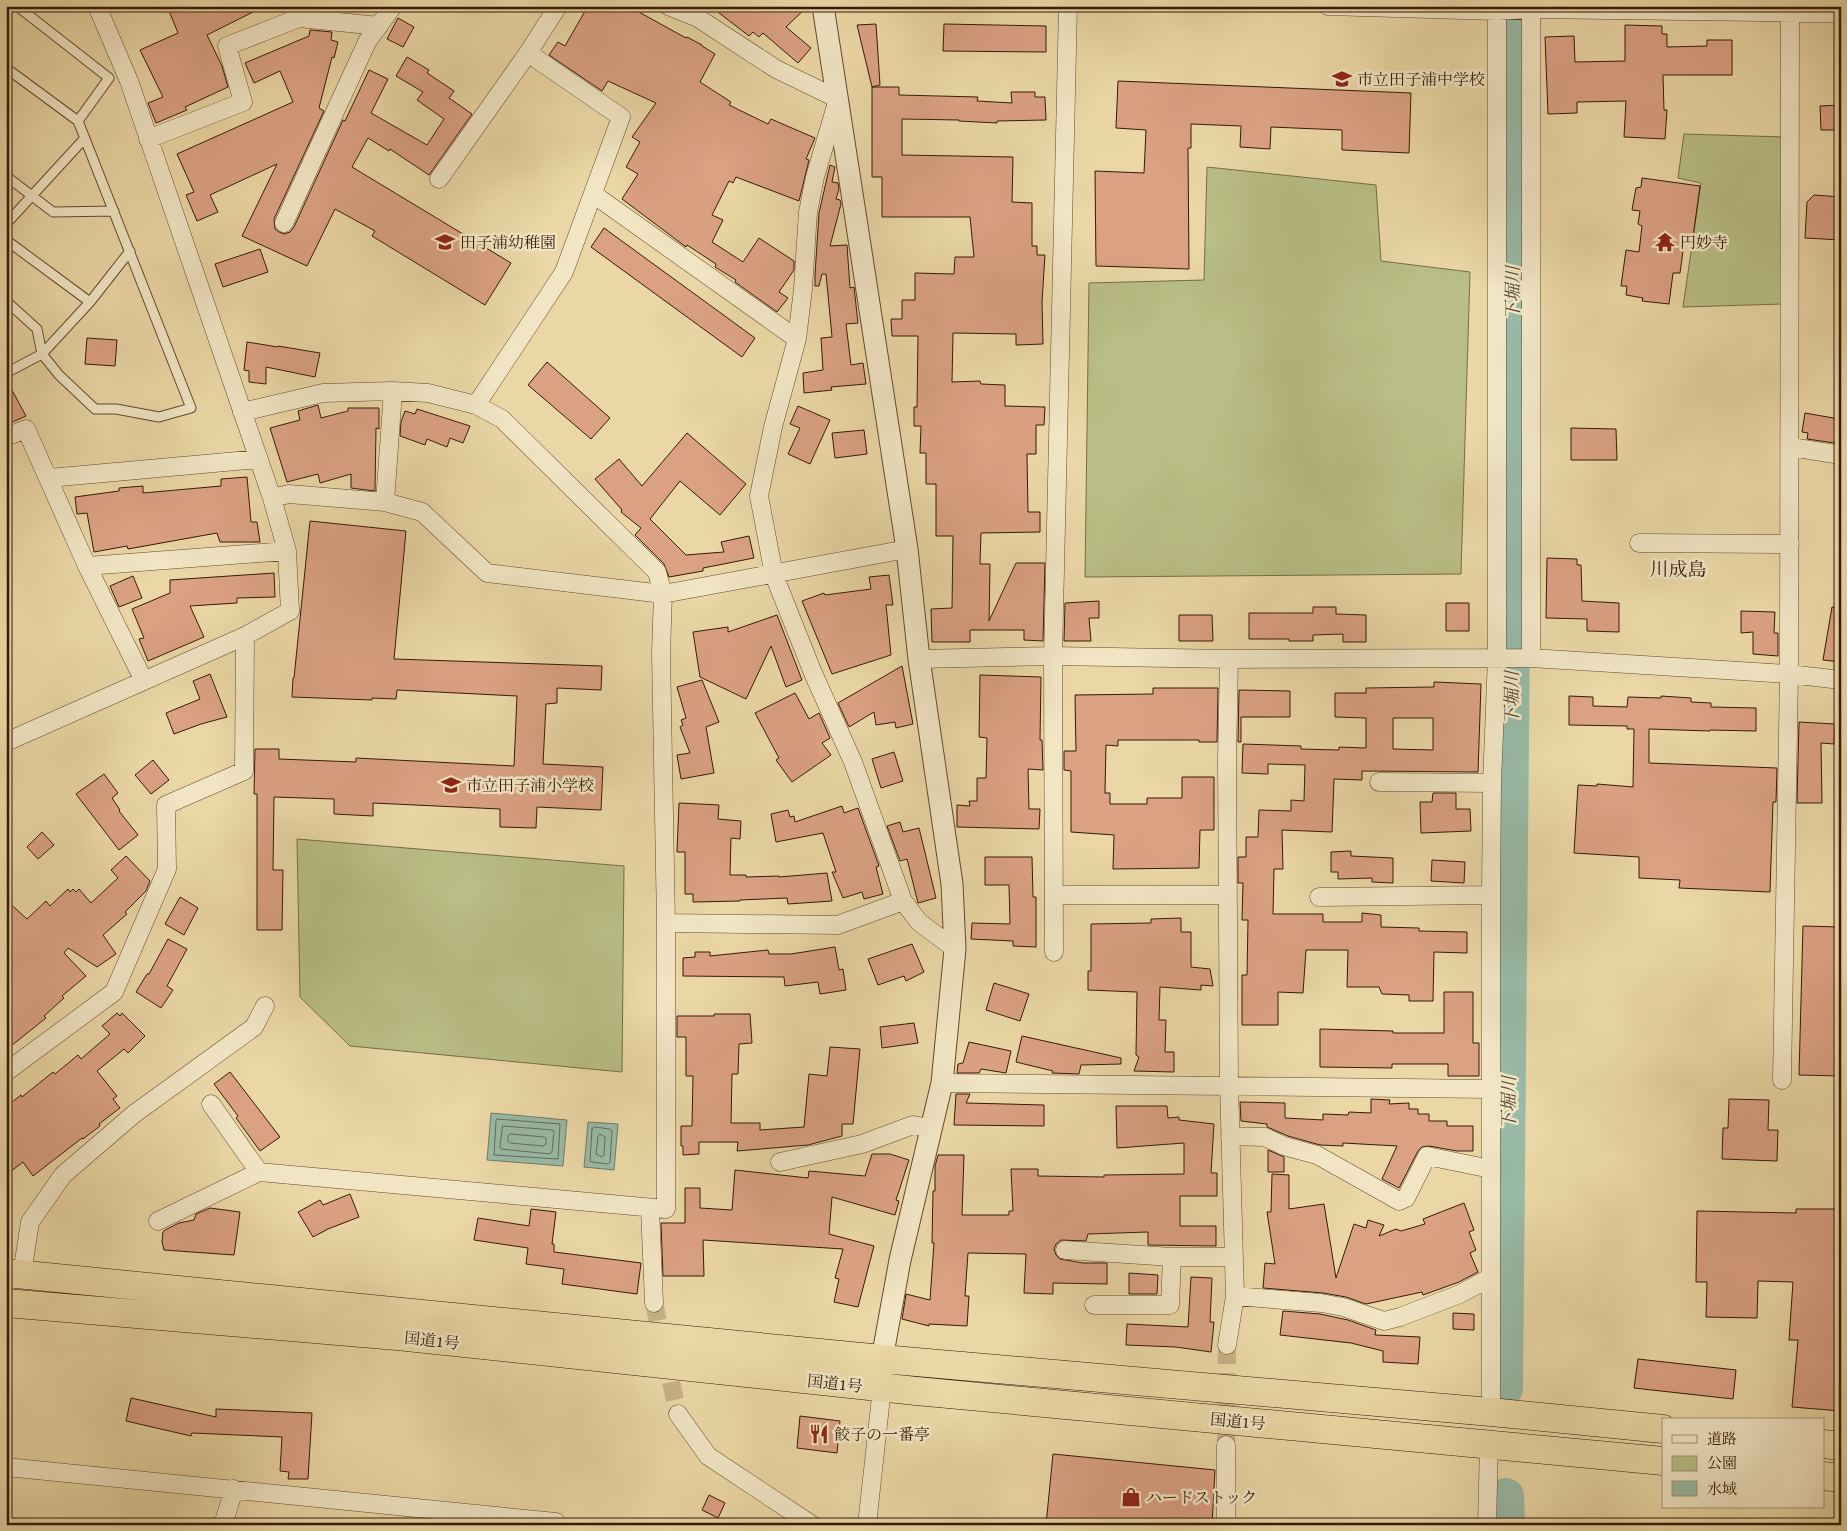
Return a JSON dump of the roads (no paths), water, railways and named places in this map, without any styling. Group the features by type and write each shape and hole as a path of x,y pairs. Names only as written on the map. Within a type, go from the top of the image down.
{"highway":[{"name":"国道1号","path":"14,1274 882,1359 1491,1412 1662,1429"},
{"name":"国道1号","path":"6,1303 397,1336 882,1388 1662,1461"},
{"path":"1824,1444 1841,1446"},
{"path":"1824,1476 1841,1478"}],"street":[{"path":"284,223 367,42 394,6"},
{"path":"439,179 528,53 558,6"},
{"path":"668,6 698,18 776,69 838,99"},
{"path":"823,6 907,550 919,659 952,884 955,949 942,1082 900,1260 882,1359 882,1388 866,1525"},
{"path":"1054,952 1053,656 1068,6"},
{"path":"1328,6 1498,10 1530,8 1790,9 1841,13"},
{"path":"6,742 244,636 290,612 286,551 260,459 242,412 129,80 101,8"},
{"path":"1530,8 1530,658"},
{"path":"1782,1080 1791,447 1790,9"},
{"path":"1491,1412 1492,783 1498,657 1498,10"},
{"path":"148,138 244,102 228,46 299,12 379,26"},
{"path":"476,405 564,272 621,118 528,53"},
{"path":"838,99 814,177 808,212 803,289 797,339 773,427 759,496 774,575 813,673 853,762 903,901 919,922 955,949"},
{"path":"593,194 797,339"},
{"path":"384,502 393,392"},
{"path":"158,1221 260,1172 666,1209 666,923 661,653 663,594 657,572 502,418 476,405 428,393 323,393 242,412"},
{"path":"6,437 26,429 87,566 144,681"},
{"path":"1791,447 1841,455"},
{"path":"49,478 260,459"},
{"path":"272,498 289,494 384,502 422,512 487,573 663,594 907,550"},
{"path":"1639,543 1790,544"},
{"path":"87,566 286,551"},
{"path":"6,1072 114,992 167,869 166,805 244,770 244,636"},
{"path":"919,659 1053,656 1229,659 1498,657 1789,674 1841,680"},
{"path":"1228,1345 1234,1296 1229,1084 1229,659"},
{"path":"1379,782 1492,783"},
{"path":"1054,895 1228,895"},
{"path":"1319,897 1491,895"},
{"path":"666,923 838,925 903,901"},
{"path":"14,1274 30,1222 63,1174 134,1114 254,1027 265,1006"},
{"path":"942,1082 1491,1088"},
{"path":"211,1104 260,1172"},
{"path":"780,1162 862,1144 913,1125 930,1128"},
{"path":"1230,1136 1265,1137 1284,1146 1317,1155 1399,1201 1406,1198 1427,1156 1492,1169"},
{"path":"650,1208 654,1303"},
{"path":"1065,1250 1172,1257 1234,1256"},
{"path":"1094,1305 1170,1305 1172,1257"},
{"path":"1234,1296 1343,1306 1384,1321 1400,1317 1460,1294 1491,1276"},
{"path":"678,1414 708,1456 812,1525"},
{"path":"1226,1445 1226,1525"},
{"path":"1487,1525 1489,1445"},
{"path":"6,1466 556,1522 555,1525"},
{"path":"223,1525 234,1489"}],"lane":[{"path":"17,6 109,78 78,121"},
{"path":"6,68 78,121 191,408 159,417 116,409 96,409 59,375 42,354 36,329 6,301"},
{"path":"6,224 85,138"},
{"path":"6,176 33,195 52,212 114,211"},
{"path":"6,240 90,302"},
{"path":"6,373 42,354 90,302 130,251"}],"water":[{"path":"491,1113 567,1120 563,1166 487,1160"},
{"path":"588,1122 618,1124 614,1170 584,1167"}],"waterway":[{"name":"下堀川","path":"1505,1389 1512,628 1513,6"},
{"name":"下堀川","path":"1506,1496 1507,1525"}],"tunnel":[{"path":"654,1303 678,1414"},
{"path":"1226,1445 1227,1345"}],"place":[{"name":"市立田子浦中学校","path":"1342,79"},
{"name":"田子浦幼稚園","path":"445,242"},
{"name":"円妙寺","path":"1665,242"},
{"name":"市立田子浦小学校","path":"451,785"},
{"name":"餃子の一番亭","path":"819,1434"},
{"name":"ハードストック","path":"1131,1497"}],"district":[{"name":"川成島","path":"1678,569"}]}
